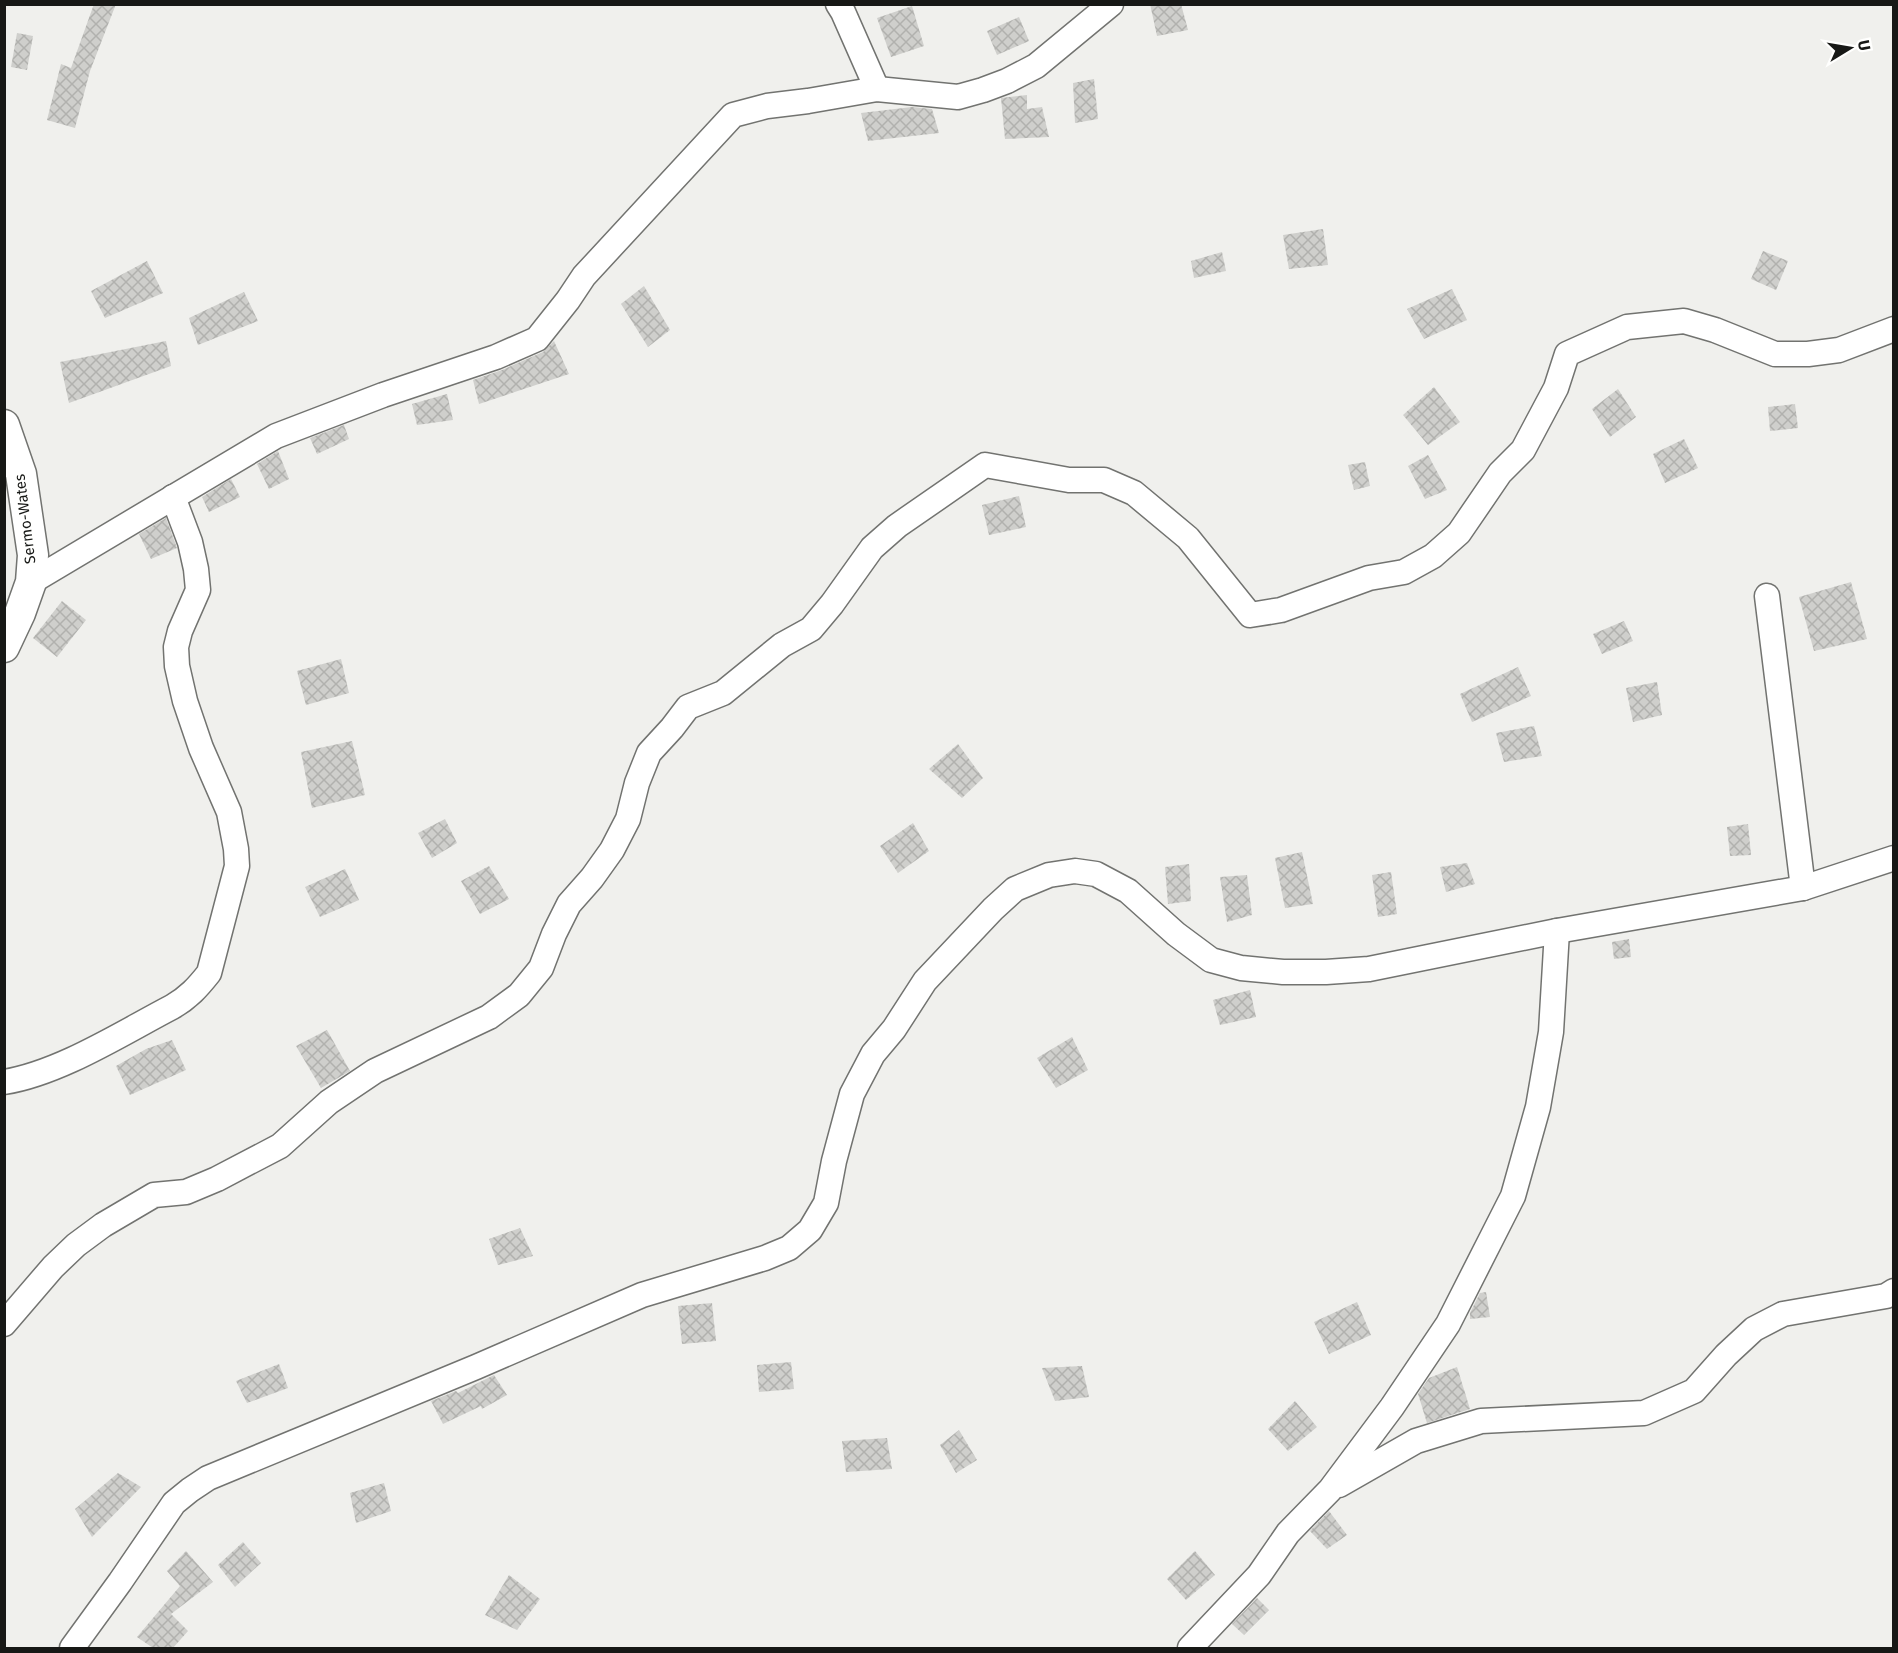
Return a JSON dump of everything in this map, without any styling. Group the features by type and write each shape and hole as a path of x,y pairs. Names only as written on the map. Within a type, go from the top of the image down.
{"main road":[{"name":"Sermo-Wates","path":"4,425 21,474 33,555 31,582 20,613 4,646"}],"street":[{"path":"838,4 877,89"},
{"path":"31,582 276,436 383,394 496,357 537,339 584,276 733,115 767,106 877,89 958,96 983,90 1036,66 1111,4"},
{"path":"4,1324 53,1267 103,1224 154,1195 186,1192 217,1179 280,1146 329,1102 375,1071 489,1017 519,995 541,968 569,904 612,850 628,819 637,783 649,753 688,707 723,693 782,645 811,630 872,548 897,526 985,465 1069,480 1104,480 1134,493 1188,538 1250,615 1281,610 1369,578 1404,572 1433,556 1459,533 1500,473 1523,450 1556,388 1567,354 1597,340 1627,327 1684,321 1715,330 1775,354 1808,354 1839,350 1893,329"},
{"path":"4,1082 31,1076 67,1062 172,1007 186,999 209,973 237,866 236,849 229,812 201,748 185,701 177,666 176,647 180,631 198,590 190,542 173,498"},
{"path":"1767,596 1803,888"},
{"path":"72,1648 174,1503 208,1478 476,1367 642,1295 765,1258 789,1248 810,1230 826,1203 834,1161 852,1094 873,1054 894,1029 925,981 1015,889 1049,875 1075,871 1096,874 1128,891 1176,934 1211,960 1241,968 1283,972 1326,972 1369,969 1557,931 1803,888 1893,858"},
{"path":"1190,1648 1259,1575 1288,1533 1330,1490 1392,1407 1448,1324 1513,1196 1538,1107 1551,1032 1557,931"},
{"path":"1330,1490 1416,1441 1481,1421 1644,1413 1694,1391 1726,1355 1754,1329 1783,1314 1886,1296 1893,1291"}],"building":[{"path":"94,4 116,4 90,71 75,128 47,120 61,64 71,68"},
{"path":"1150,4 1181,4 1188,30 1157,36"},
{"path":"912,6 924,46 891,57 877,18"},
{"path":"1019,17 1029,41 997,55 987,31"},
{"path":"17,33 33,36 27,70 11,67"},
{"path":"1094,79 1098,119 1075,123 1073,83"},
{"path":"1027,95 1027,109 1042,107 1049,137 1005,139 1001,98"},
{"path":"912,107 932,109 939,133 868,141 861,113"},
{"path":"1323,229 1328,265 1289,269 1283,235"},
{"path":"1763,251 1788,261 1776,290 1751,279"},
{"path":"1222,252 1226,271 1194,278 1191,261"},
{"path":"147,261 163,293 105,318 91,291"},
{"path":"644,286 670,330 648,347 621,304"},
{"path":"1452,289 1467,320 1424,339 1407,309"},
{"path":"244,292 258,321 198,345 189,318"},
{"path":"166,341 171,366 69,403 60,362"},
{"path":"554,341 569,374 479,404 473,380 543,352"},
{"path":"1434,387 1460,422 1428,445 1403,415"},
{"path":"1618,389 1636,417 1610,437 1592,409"},
{"path":"447,394 453,420 417,425 412,404"},
{"path":"1795,404 1798,428 1770,431 1768,407"},
{"path":"344,425 349,439 317,454 310,438"},
{"path":"1684,439 1698,468 1665,483 1653,454"},
{"path":"278,451 289,479 269,489 257,464"},
{"path":"1428,455 1447,490 1425,499 1408,466"},
{"path":"1365,462 1370,486 1354,490 1348,465"},
{"path":"231,479 240,497 209,512 202,497"},
{"path":"1019,496 1026,527 989,535 982,505"},
{"path":"166,518 177,548 151,559 139,534"},
{"path":"1851,582 1867,639 1814,651 1799,597"},
{"path":"62,601 86,620 57,657 33,638"},
{"path":"1624,621 1633,641 1602,654 1593,634"},
{"path":"341,659 349,693 306,705 297,671"},
{"path":"1518,667 1531,696 1472,722 1460,694"},
{"path":"1657,682 1662,715 1633,722 1626,688"},
{"path":"1534,726 1542,756 1504,762 1496,733"},
{"path":"352,741 365,795 312,808 301,752"},
{"path":"958,744 983,778 962,798 929,769"},
{"path":"445,819 457,843 432,858 418,833"},
{"path":"913,823 929,851 898,873 880,846"},
{"path":"1748,824 1751,855 1730,856 1727,827"},
{"path":"1302,852 1313,904 1285,908 1275,858"},
{"path":"1467,863 1475,884 1446,892 1440,867"},
{"path":"1189,864 1191,901 1168,904 1165,867"},
{"path":"489,866 509,899 480,914 461,881"},
{"path":"345,869 359,900 320,917 305,887"},
{"path":"1391,872 1397,914 1378,917 1372,875"},
{"path":"1247,875 1252,915 1227,922 1220,877"},
{"path":"1629,939 1631,957 1614,959 1612,942"},
{"path":"1250,990 1256,1017 1220,1025 1213,1000"},
{"path":"327,1030 350,1071 321,1088 296,1046"},
{"path":"1072,1037 1088,1070 1056,1088 1037,1058"},
{"path":"172,1040 186,1070 130,1095 116,1066 146,1049"},
{"path":"520,1228 533,1256 498,1265 489,1239"},
{"path":"1486,1292 1490,1317 1470,1319 1470,1313 1480,1293"},
{"path":"1357,1302 1371,1335 1329,1354 1314,1322"},
{"path":"712,1303 716,1341 682,1344 678,1306"},
{"path":"791,1362 794,1389 759,1392 757,1365"},
{"path":"279,1364 288,1388 247,1403 236,1381"},
{"path":"1082,1366 1089,1397 1055,1401 1042,1368"},
{"path":"1457,1367 1470,1409 1427,1423 1418,1394 1429,1378"},
{"path":"494,1375 507,1395 482,1409 481,1406 443,1424 431,1401 456,1391 458,1393"},
{"path":"1295,1401 1317,1427 1288,1451 1268,1429"},
{"path":"959,1430 977,1460 956,1473 940,1445"},
{"path":"887,1438 892,1469 846,1472 842,1441"},
{"path":"118,1473 141,1487 92,1537 75,1509"},
{"path":"384,1483 391,1511 356,1523 350,1493"},
{"path":"1329,1511 1347,1535 1327,1549 1310,1531"},
{"path":"243,1542 261,1563 235,1587 218,1565"},
{"path":"186,1551 213,1582 171,1614 188,1631 173,1648 153,1648 137,1637 180,1586 167,1571"},
{"path":"1195,1551 1215,1575 1186,1600 1167,1579"},
{"path":"509,1575 540,1599 517,1630 485,1615"},
{"path":"1257,1598 1269,1610 1244,1635 1232,1624"}]}
